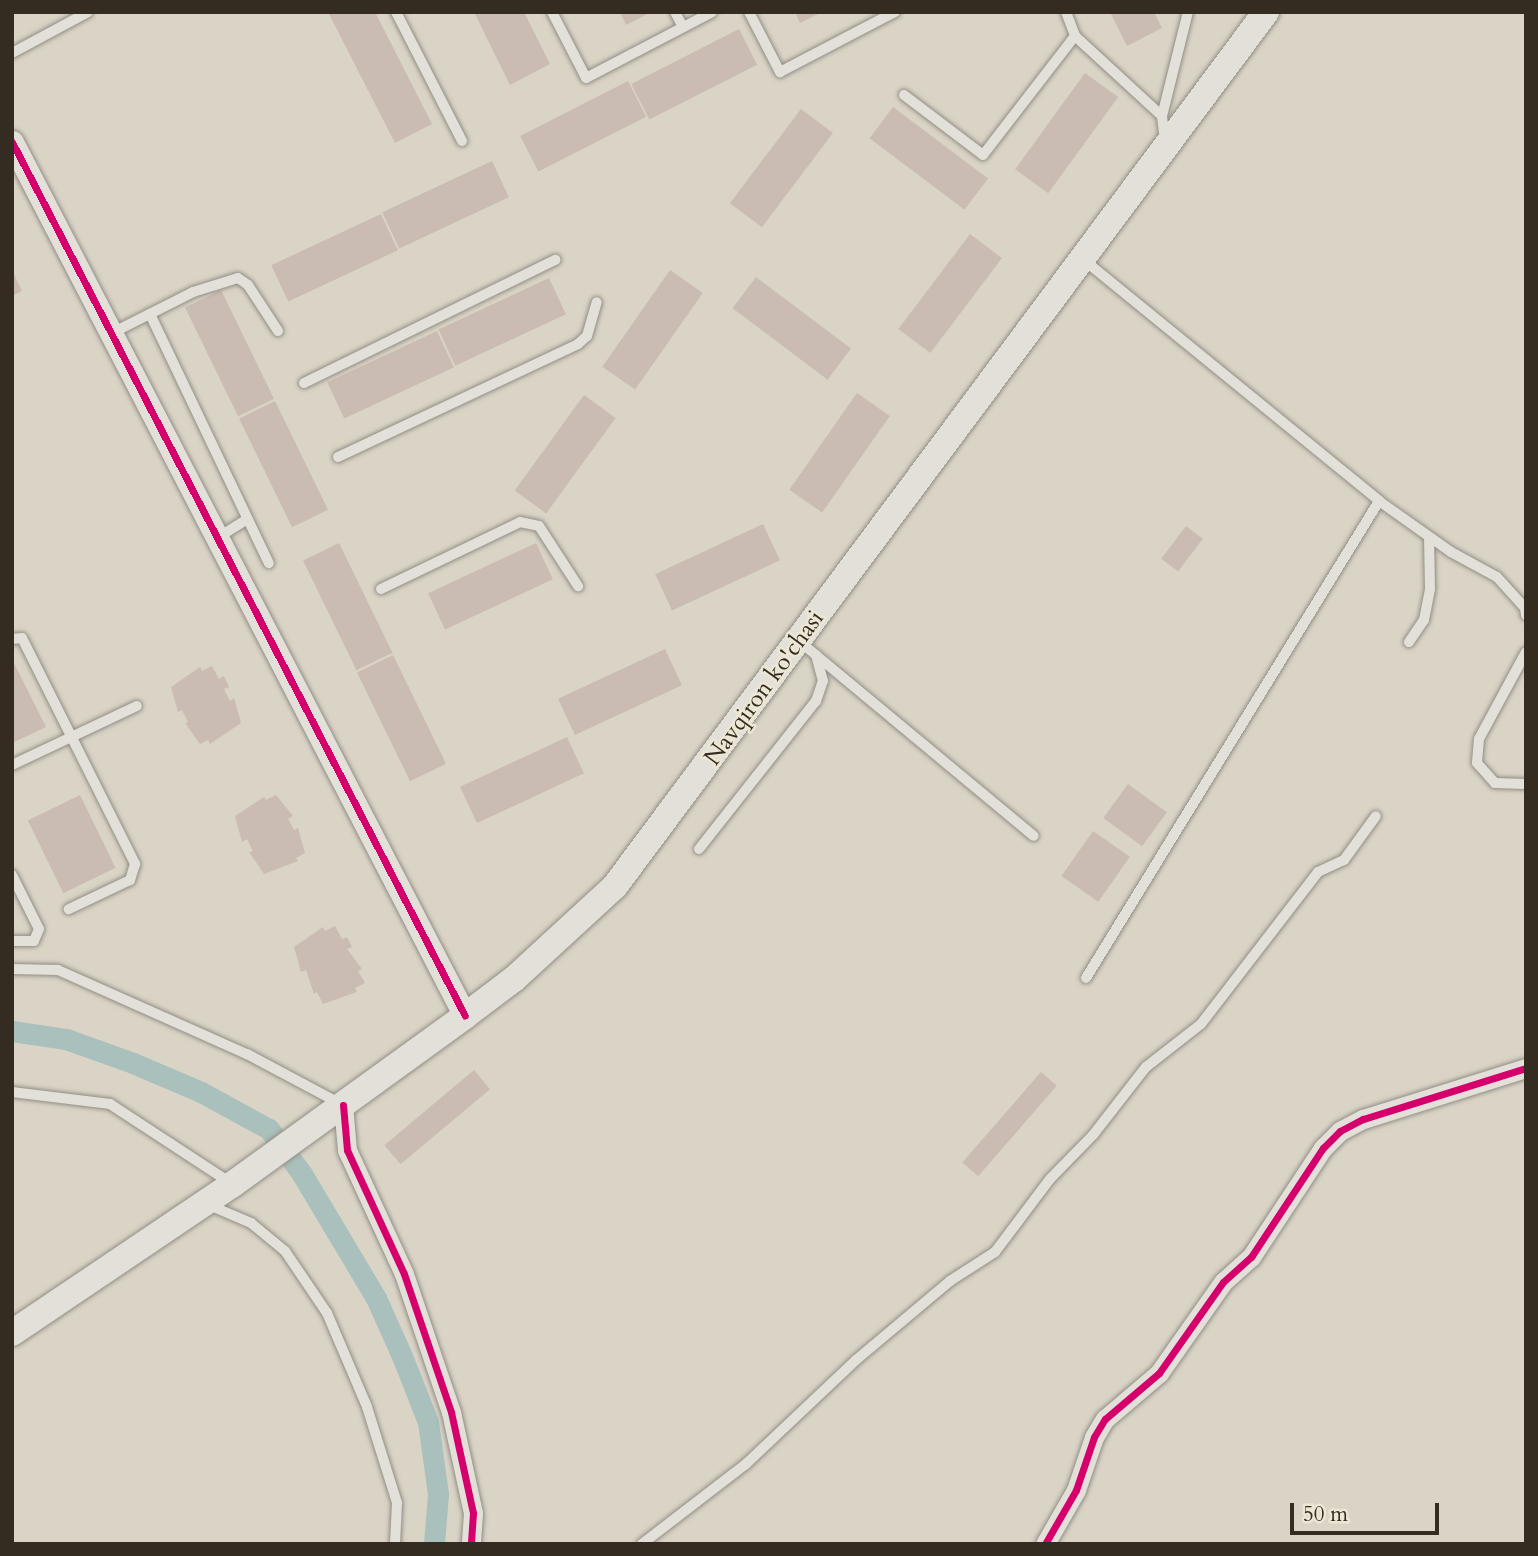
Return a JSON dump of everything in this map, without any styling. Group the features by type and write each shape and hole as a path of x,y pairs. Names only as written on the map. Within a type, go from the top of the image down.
{"main road":[{"name":"Navqiron ko'chasi","path":"12,1333 233,1184 465,1016 513,979 615,886 807,648 1081,257 1266,12"}],"street":[{"path":"12,142 465,1016"},
{"path":"1045,1544 1076,1490 1094,1437 1105,1419 1159,1373 1223,1282 1251,1257 1323,1148 1340,1131 1363,1119 1526,1068"},
{"path":"343,1105 346,1150 404,1274 452,1412 473,1513 471,1544"}],"lane":[{"path":"12,52 88,12"},
{"path":"396,12 462,141"},
{"path":"552,12 586,78 712,12"},
{"path":"675,12 682,27"},
{"path":"749,12 780,72 895,12"},
{"path":"1066,12 1075,36 1162,116"},
{"path":"1165,145 1162,116 1188,12"},
{"path":"904,95 983,155 1075,36"},
{"path":"1081,257 1379,501 1429,537 1497,577 1525,608 1526,615"},
{"path":"304,383 555,260"},
{"path":"111,334 222,279 238,278 247,285 278,331"},
{"path":"338,457 578,344 587,336 597,302"},
{"path":"150,314 270,564"},
{"path":"1086,978 1379,501"},
{"path":"217,538 248,519"},
{"path":"381,589 520,522 539,526 578,586"},
{"path":"1409,642 1424,620 1430,589 1429,537"},
{"path":"12,639 22,638 135,864 130,880 69,909"},
{"path":"807,648 1034,836"},
{"path":"699,849 816,702 823,681 807,648"},
{"path":"1526,652 1479,739 1477,763 1495,783 1526,784"},
{"path":"12,765 137,706"},
{"path":"642,1544 746,1464 856,1360 950,1281 995,1252 1050,1179 1093,1135 1146,1067 1201,1024 1318,872 1344,860 1376,816"},
{"path":"12,875 39,929 34,941 12,941"},
{"path":"12,969 58,970 247,1054 343,1105"},
{"path":"12,1092 110,1104 233,1184"},
{"path":"205,1203 251,1223 285,1251 327,1314 367,1407 397,1503 395,1544"}],"building":[{"path":"328,12 375,12 432,124 395,143"},
{"path":"474,12 524,12 550,64 510,85"},
{"path":"620,12 651,12 626,25"},
{"path":"795,12 822,12 800,23"},
{"path":"1110,12 1154,12 1162,28 1127,46"},
{"path":"739,29 757,65 649,120 631,84"},
{"path":"1085,73 1118,97 1048,193 1015,169"},
{"path":"628,81 646,117 538,172 520,136"},
{"path":"893,107 988,179 965,210 870,138"},
{"path":"801,109 833,133 762,227 730,203"},
{"path":"492,161 509,197 399,248 382,212"},
{"path":"381,214 398,250 288,301 271,265"},
{"path":"970,234 1002,258 930,353 898,329"},
{"path":"12,270 22,291 12,296"},
{"path":"670,270 703,293 635,390 602,367"},
{"path":"756,277 851,349 828,380 733,308"},
{"path":"549,278 566,314 455,366 438,330"},
{"path":"221,290 274,399 238,416 185,308"},
{"path":"437,331 454,367 344,418 327,382"},
{"path":"857,393 890,416 822,513 789,490"},
{"path":"584,395 616,418 546,513 515,490"},
{"path":"275,401 328,510 292,527 239,419"},
{"path":"763,524 780,560 672,611 655,574"},
{"path":"1186,526 1203,539 1178,571 1161,559"},
{"path":"339,543 392,653 357,670 303,561"},
{"path":"536,543 553,579 445,630 428,593"},
{"path":"665,649 682,685 575,735 558,699"},
{"path":"393,655 446,764 410,781 357,673"},
{"path":"12,659 46,727 12,743"},
{"path":"212,666 219,679 224,676 229,687 224,689 230,701 234,698 241,723 210,744 208,740 200,744 185,723 188,722 182,710 178,712 171,687 200,667 202,671"},
{"path":"567,737 584,773 477,823 460,787"},
{"path":"1128,784 1167,812 1142,846 1103,818"},
{"path":"80,795 116,868 63,893 28,820"},
{"path":"276,795 293,816 288,819 294,830 298,828 305,853 296,858 298,861 264,874 249,852 253,851 247,839 242,842 235,816 264,797 266,800"},
{"path":"1093,831 1130,857 1098,902 1061,876"},
{"path":"335,926 342,939 347,937 352,947 347,949 362,969 358,971 365,983 355,988 357,992 323,1004 317,992 314,994 306,970 301,972 294,947 323,927 325,931"},
{"path":"474,1070 490,1089 400,1164 384,1145"},
{"path":"1041,1072 1057,1086 978,1176 962,1163"}],"waterway":[{"path":"12,1031 66,1039 133,1063 201,1092 269,1129 302,1174 376,1298 402,1356 428,1422 438,1494 434,1544"}],"cycle path":[{"path":"12,142 465,1016"},
{"path":"1045,1544 1076,1490 1094,1437 1105,1419 1159,1373 1223,1282 1251,1257 1323,1148 1340,1131 1363,1119 1526,1068"},
{"path":"343,1105 347,1150 404,1274 451,1412 473,1513 471,1544"}]}
